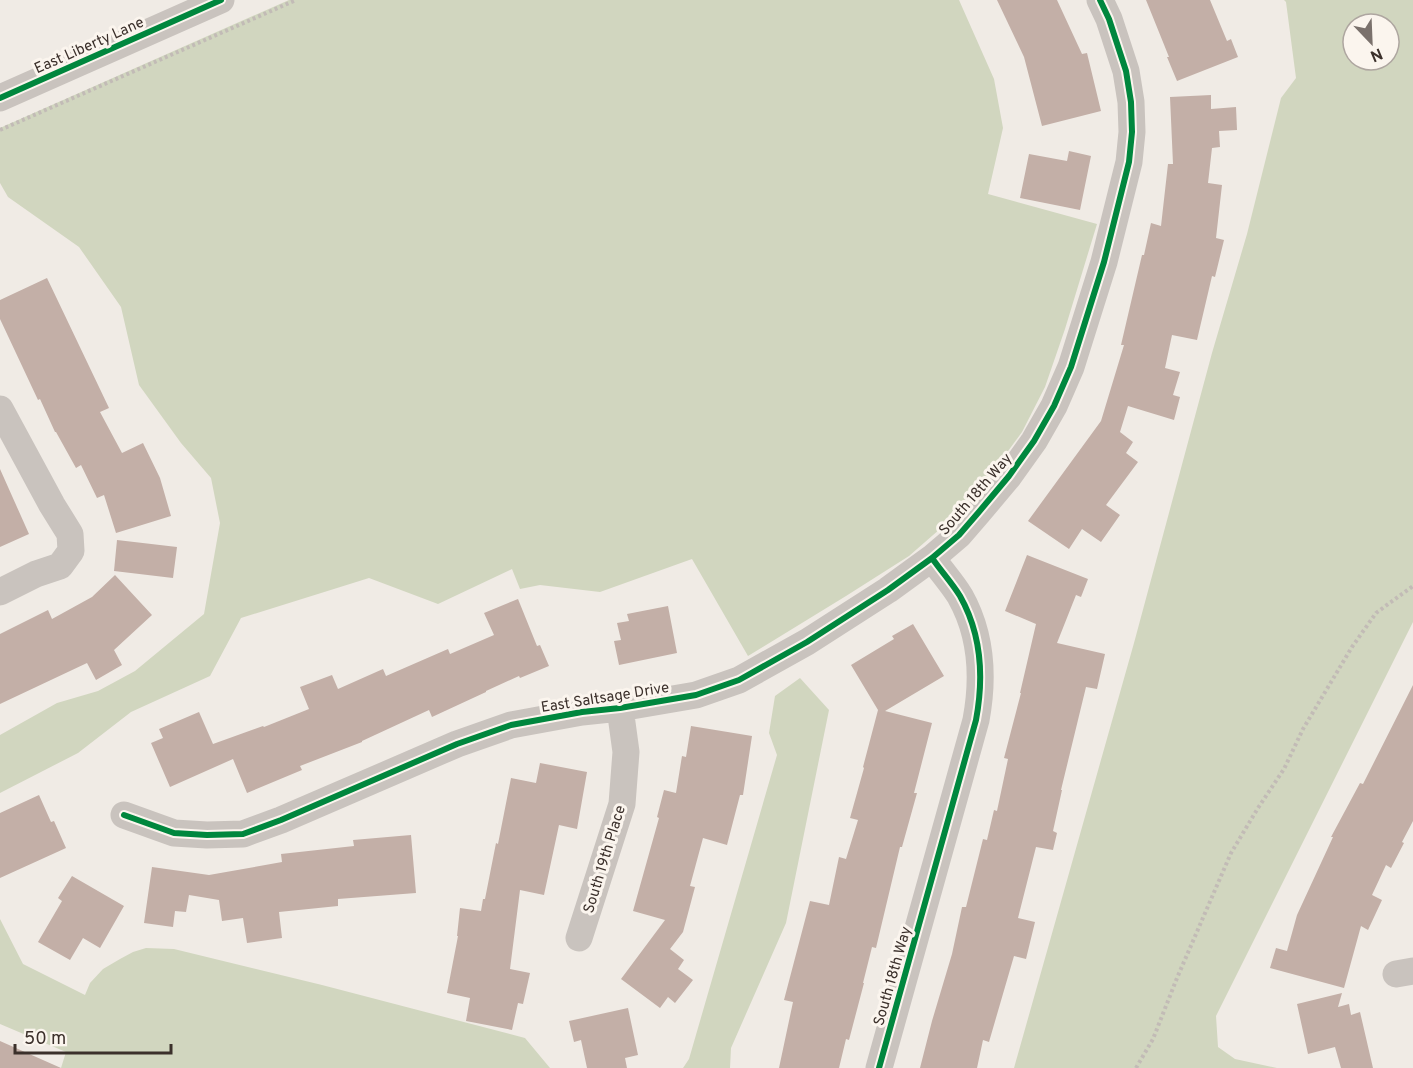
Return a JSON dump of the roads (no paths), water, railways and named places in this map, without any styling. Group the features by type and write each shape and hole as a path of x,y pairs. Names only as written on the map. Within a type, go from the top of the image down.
{"street":[{"name":"East Liberty Lane","path":"0,98 221,0"},
{"name":"South 18th Way","path":"879,1068 981,695 980,654 974,629 960,597 932,558 959,536 1010,476 1054,406 1071,367 1101,272 1129,162 1132,132 1131,102 1126,71 1109,19 1100,0"},
{"path":"0,408 51,505 70,534 71,551 60,566 36,574 0,592"},
{"name":"East Saltsage Drive","path":"124,815 174,832 207,835 243,834 281,820 457,744 511,725 696,695 739,680 807,642 888,590 932,558"},
{"name":"South 19th Place","path":"579,938 622,804 626,752 620,708"}]}
